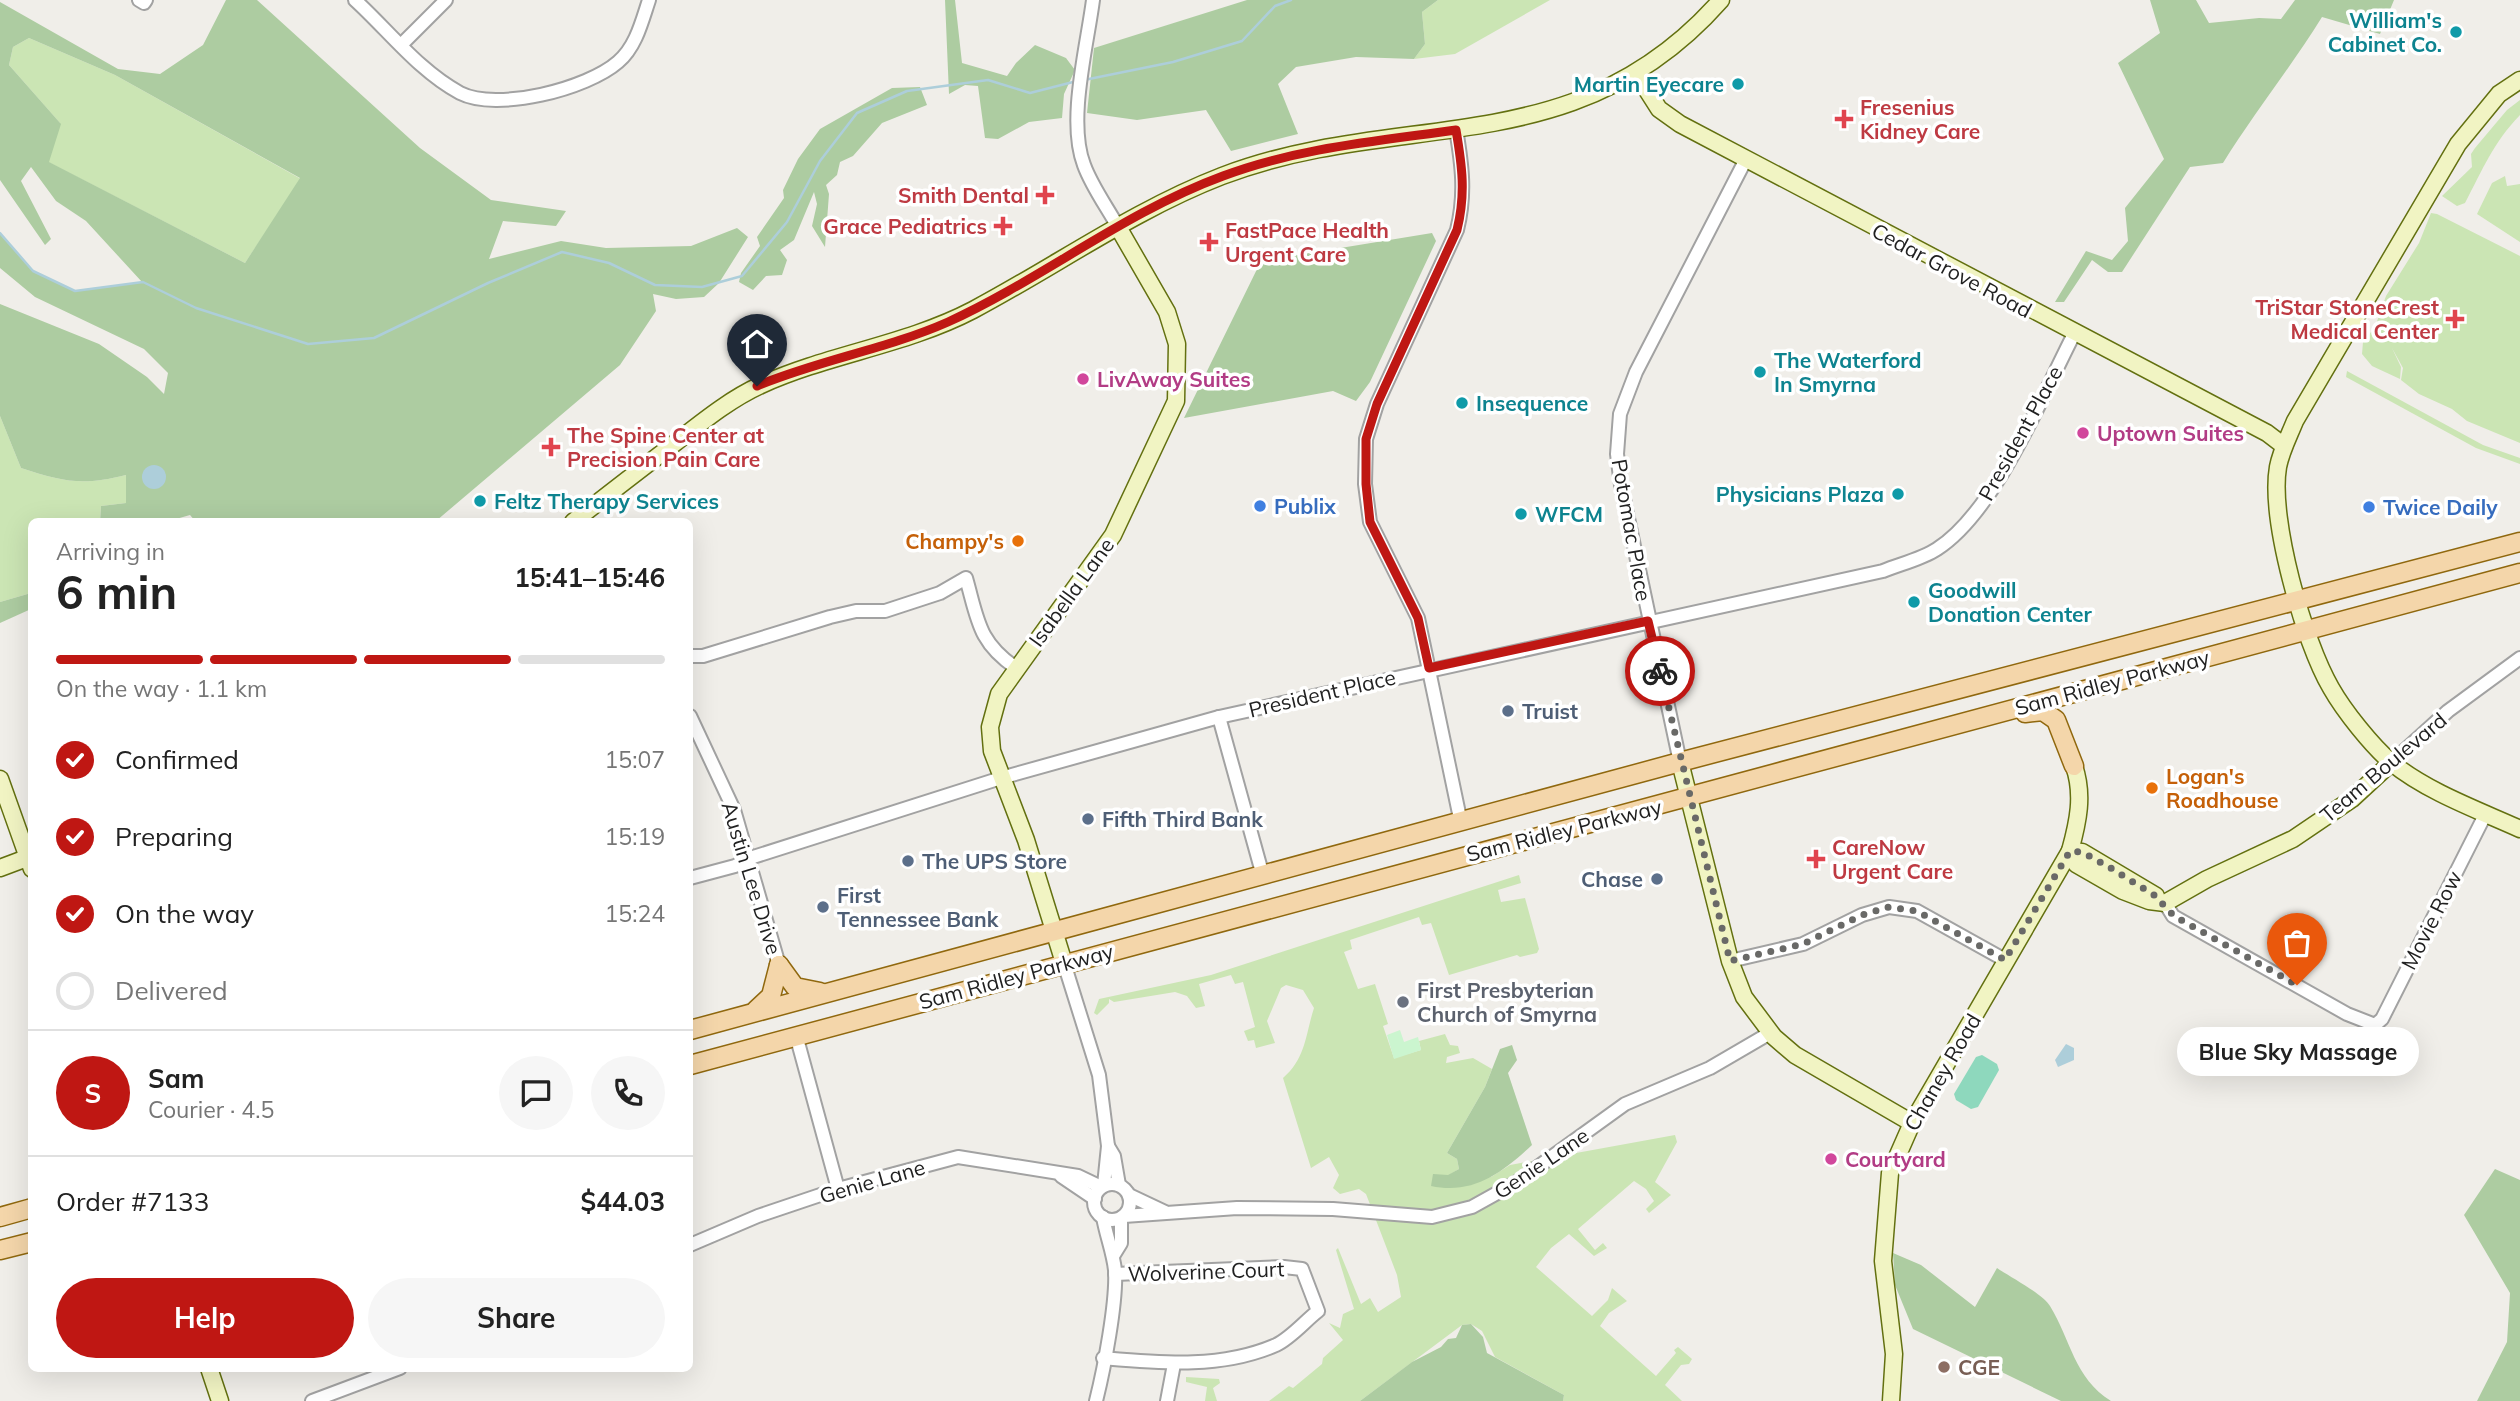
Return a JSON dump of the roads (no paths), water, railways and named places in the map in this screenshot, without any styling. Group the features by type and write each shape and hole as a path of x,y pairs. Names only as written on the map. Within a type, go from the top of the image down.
{"main road":[{"name":"Sam Ridley Parkway","path":"693,1029 1680,762 2520,542"},
{"name":"Sam Ridley Parkway","path":"693,1064 2520,573"},
{"path":"1896,741 1951,733 2043,710 2056,720 2074,766"},
{"path":"779,965 795,987 827,993"},
{"path":"752,1013 771,996 779,965"},
{"path":"0,1217 28,1209"},
{"path":"0,1250 28,1243"}],"street":[{"path":"139,0 144,3 146,0"},
{"path":"355,0 435,76 460,92 484,100 523,98 581,82 619,62 636,36 649,0"},
{"path":"401,44 446,0"},
{"path":"1093,0 1077,126 1085,167 1118,227"},
{"path":"578,518 697,426 757,386 947,322 1172,198 1223,176 1270,161 1548,112 1584,99 1636,73 1674,46 1721,0"},
{"name":"Cedar Grove Road","path":"1636,73 1660,109 1680,124 2074,334 2267,433 2284,446"},
{"path":"2520,79 2484,110 2458,144 2300,413 2284,446 2278,473 2280,518 2297,599 2306,629 2331,688 2392,762 2425,783 2520,829"},
{"path":"1456,130 1464,173 1464,201 1457,230 1377,404 1366,439 1366,484 1370,522 1418,618 1461,823"},
{"name":"Potomac Place","path":"1745,160 1636,372 1620,414 1617,454 1621,485 1680,762 1730,961 1744,997 1770,1033 1795,1055 1912,1123"},
{"name":"Isabella Lane","path":"1064,963 1026,840 992,751 991,718 999,694 1016,668 1113,535 1176,401 1177,344 1167,312 1118,227"},
{"name":"President Place","path":"750,858 1001,778 1219,717 1429,668 1883,571 1937,550 1966,525 1989,496 2074,334"},
{"path":"693,656 703,656 856,611 885,611 940,593 966,578 985,639 993,652 1016,668"},
{"name":"Team Boulevard","path":"2169,910 2207,879 2293,839 2352,799 2448,711 2520,658"},
{"path":"1219,717 1264,876"},
{"name":"Austin Lee Drive","path":"693,722 734,810 779,965"},
{"name":"Chaney Road","path":"1891,1401 1894,1354 1883,1261 1890,1173 1912,1123 2070,851 2079,817 2080,782 2074,766"},
{"path":"0,779 28,856"},
{"name":"Movie Row","path":"2169,910 2347,1014 2375,1025 2382,1019 2486,813"},
{"path":"2070,851 2082,852 2123,891 2169,910"},
{"path":"693,877 735,866 750,858"},
{"path":"0,868 28,861"},
{"path":"2106,873 2169,910"},
{"path":"1730,961 1803,944 1862,915 1889,907 1917,911 2005,960"},
{"path":"1064,963 1099,1075 1108,1146 1100,1190 1102,1217 1115,1274 1096,1401"},
{"name":"Genie Lane","path":"1123,1217 1237,1208 1333,1209 1432,1217 1472,1207 1517,1182 1625,1104 1710,1068 1770,1033"},
{"path":"796,1035 838,1189"},
{"path":"1108,1146 1114,1156 1119,1185 1129,1195 1130,1205 1123,1217 1121,1243 1113,1256"},
{"name":"Genie Lane","path":"693,1244 758,1216 838,1189 966,1156 1061,1176 1078,1176 1100,1190"},
{"path":"1100,1190 1119,1185"},
{"name":"Genie Lane","path":"1129,1195 1165,1212"},
{"path":"1102,1217 1123,1217"},
{"name":"Wolverine Court","path":"1103,1358 1174,1364 1244,1356 1278,1344 1318,1311 1302,1269 1284,1267 1115,1274"},
{"path":"1167,1401 1174,1364"},
{"path":"210,1372 220,1401"},
{"path":"312,1401 389,1372"}],"water":[{"path":"154,465 162,469 166,477 162,485 154,489 146,485 142,477 146,469"},
{"path":"2066,1044 2074,1048 2074,1060 2058,1067 2055,1060"}],"waterway":[{"path":"1084,80 1173,62 1242,41 1275,6 1291,0"},
{"path":"0,233 33,271 75,291 143,282 196,308 308,344 374,338 488,283 562,252 609,263 655,285 702,287 742,276 787,222 820,161 857,113 907,91 988,80 1030,93 1077,81"}],"place":[{"name":"William's Cabinet Co.","path":"2456,32"},
{"name":"Martin Eyecare","path":"1738,84"},
{"name":"Fresenius Kidney Care","path":"1844,119"},
{"name":"Smith Dental","path":"1045,195"},
{"name":"Grace Pediatrics","path":"1003,226"},
{"name":"FastPace Health Urgent Care","path":"1209,242"},
{"name":"TriStar StoneCrest Medical Center","path":"2455,319"},
{"name":"The Waterford In Smyrna","path":"1760,372"},
{"name":"LivAway Suites","path":"1083,379"},
{"name":"Insequence","path":"1462,403"},
{"name":"Uptown Suites","path":"2083,433"},
{"name":"The Spine Center at Precision Pain Care","path":"551,447"},
{"name":"Physicians Plaza","path":"1898,494"},
{"name":"Feltz Therapy Services","path":"480,501"},
{"name":"Publix","path":"1260,506"},
{"name":"Twice Daily","path":"2369,507"},
{"name":"WFCM","path":"1521,514"},
{"name":"Champy's","path":"1018,541"},
{"name":"Goodwill Donation Center","path":"1914,602"},
{"name":"Truist","path":"1508,711"},
{"name":"Logan's Roadhouse","path":"2152,788"},
{"name":"Fifth Third Bank","path":"1088,819"},
{"name":"CareNow Urgent Care","path":"1816,859"},
{"name":"The UPS Store","path":"908,861"},
{"name":"Chase","path":"1657,879"},
{"name":"First Tennessee Bank","path":"823,907"},
{"name":"Blue Sky Massage","path":"2297,985"},
{"name":"First Presbyterian Church of Smyrna","path":"1403,1002"},
{"name":"Courtyard","path":"1831,1159"},
{"name":"CGE","path":"1944,1367"}]}
